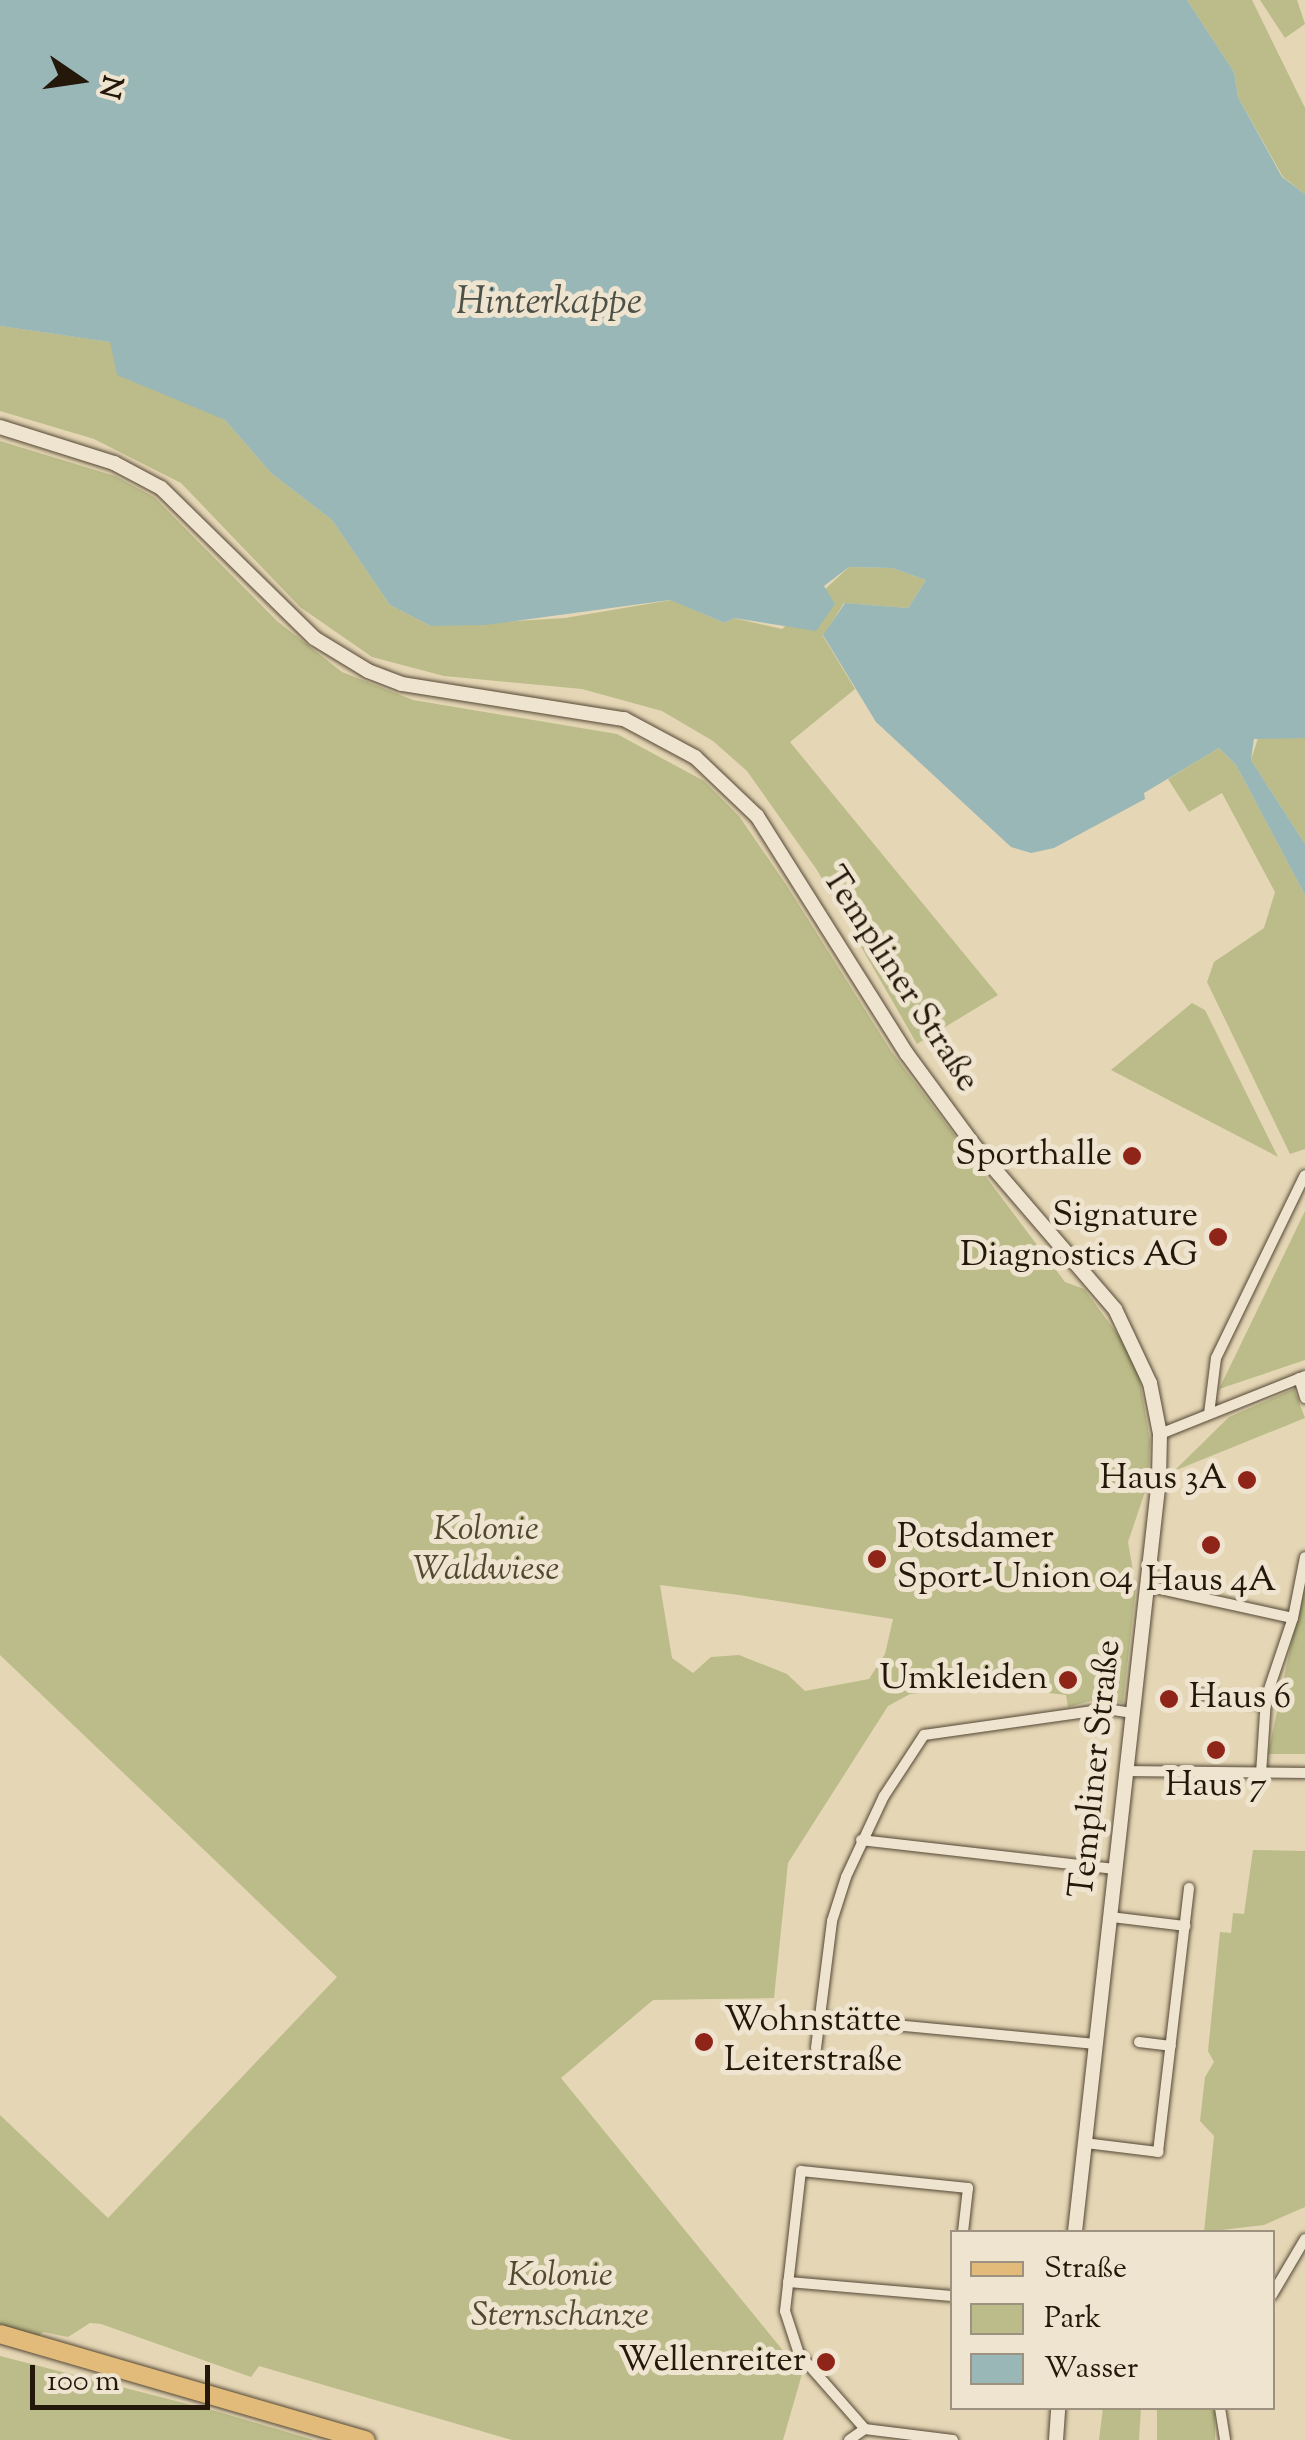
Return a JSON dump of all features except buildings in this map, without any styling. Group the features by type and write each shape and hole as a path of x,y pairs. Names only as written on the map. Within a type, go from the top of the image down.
{"main road":[{"path":"0,2334 366,2440"}],"street":[{"name":"Templiner Straße","path":"0,427 114,463 161,488 314,638 368,671 432,690 624,718 695,756 757,816 898,1042 973,1144 1115,1309 1150,1383 1160,1434 1148,1586 1076,2230"},
{"path":"1208,1414 1216,1358 1304,1177"},
{"path":"1160,1434 1302,1377 1305,1398"},
{"path":"1261,1774 1266,1706 1293,1618 1305,1558"},
{"path":"1148,1586 1293,1618"},
{"path":"1202,1694 1266,1706"},
{"path":"816,2048 832,1921 861,1840 924,1735 1107,1709 1133,1713"},
{"path":"1127,1772 1305,1773"},
{"path":"861,1840 1116,1869"},
{"path":"1085,2143 1158,2152 1189,1888"},
{"path":"1110,1917 1184,1926"},
{"path":"820,2018 1096,2044"},
{"path":"1139,2042 1171,2046"},
{"path":"866,2429 792,2343 785,2323 801,2171 968,2188 963,2230"},
{"path":"1275,2290 1305,2239"},
{"path":"788,2282 950,2296"},
{"path":"1056,2440 1058,2410"},
{"path":"1220,2410 1225,2440"},
{"path":"849,2440 866,2429 952,2440"}],"green space":[{"path":"1187,0 1252,0 1305,108 1305,194 1283,177 1238,97 1234,72"},
{"path":"1260,0 1297,0 1305,24 1285,38"},
{"path":"0,326 111,342 225,420 271,473 332,520 390,605 431,626 565,618 671,600 725,623 734,618 782,629 849,567 892,568 926,580 908,608 844,603 823,636 855,689 790,742 998,995 917,1044 817,870 747,771 713,741 662,711 582,689 444,676 372,657 300,607 181,483 94,439 0,411"},
{"path":"0,441 115,476 154,497 277,621 342,672 413,700 617,734 704,781 739,816 891,1051 1065,1282 1084,1289 1136,1359 1150,1440 1148,1483 1128,1542 1136,1588 1123,1703 1099,1699 1068,1707 1066,1695 987,1686 910,1694 888,1706 788,1863 774,1998 653,2000 561,2078 802,2374 783,2440 512,2440 259,2366 251,2377 101,2324 90,2323 68,2337 43,2332 36,2338 0,2327 0,2115 108,2218 337,1977 0,1655","holes":["660,1585 893,1619 885,1654 869,1679 805,1691 787,1674 739,1655 711,1657 693,1673 672,1658"]},
{"path":"1305,716 1305,844 1251,760 1258,738"},
{"path":"1219,748 1236,765 1305,895 1305,1149 1290,1154 1207,982 1214,962 1264,928 1275,892 1222,793 1189,812 1168,779"},
{"path":"1192,1003 1205,1010 1278,1157 1111,1070"},
{"path":"1305,1211 1305,1360 1219,1389 1238,1350"},
{"path":"1294,1389 1305,1418 1174,1471 1229,1417"},
{"path":"1305,1578 1305,1754 1268,1754"},
{"path":"1253,1850 1305,1851 1305,2207 1264,2225 1204,2230 1214,2136 1200,2121 1205,2077 1214,2062 1208,2051 1220,1932 1231,1933 1233,1913 1244,1914"},
{"path":"0,2356 219,2412 314,2440 0,2440"},
{"path":"1103,2410 1141,2410 1139,2440 1099,2440"},
{"path":"1157,2410 1215,2410 1215,2440 1157,2440"}],"water":[{"name":"Hinterkappe","path":"0,0 1187,0 1234,72 1238,97 1282,177 1305,194 1305,738 1254,739 1251,760 1305,844 1305,895 1236,765 1219,748 1144,793 1145,799 1054,848 1031,853 1011,847 876,722 823,635 845,603 908,608 926,580 892,568 849,567 824,586 835,604 816,631 734,618 725,623 670,600 486,625 431,626 390,605 332,520 271,473 225,420 117,375 110,342 0,326"}],"place":[{"name":"Sporthalle","path":"1132,1156"},
{"name":"Signature Diagnostics AG","path":"1218,1237"},
{"name":"Haus 3A","path":"1247,1480"},
{"name":"Haus 4A","path":"1211,1545"},
{"name":"Potsdamer Sport-Union 04","path":"877,1559"},
{"name":"Umkleiden","path":"1068,1680"},
{"name":"Haus 6","path":"1169,1699"},
{"name":"Haus 7","path":"1216,1750"},
{"name":"Wohnstätte Leiterstraße","path":"704,2042"},
{"name":"Wellenreiter","path":"826,2362"}],"park label":[{"name":"Kolonie Waldwiese","path":"486,1551"},
{"name":"Kolonie Sternschanze","path":"560,2297"}]}
